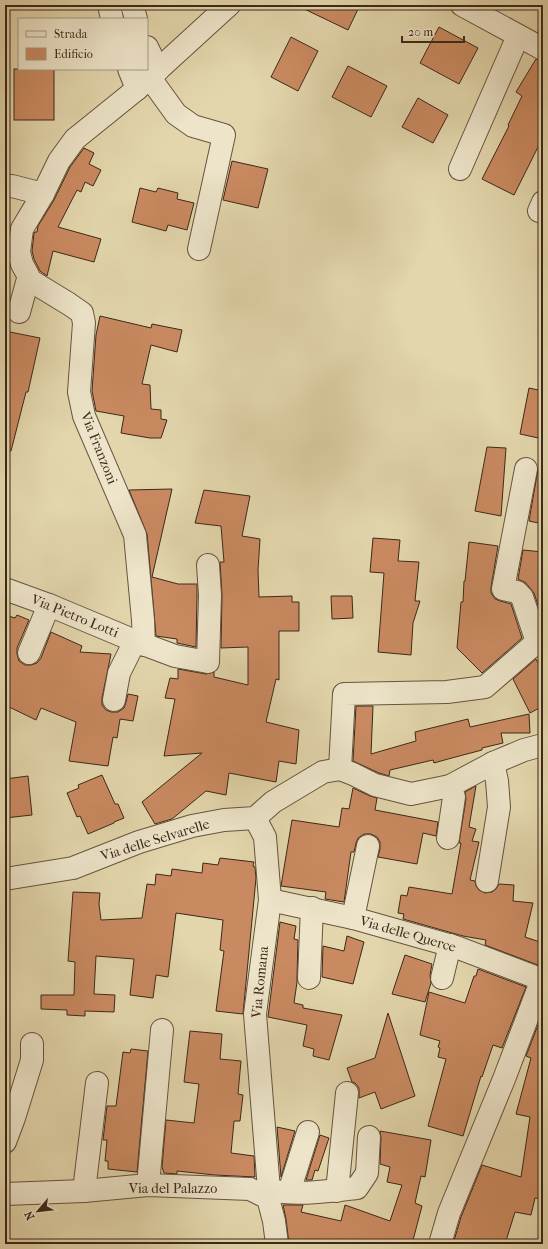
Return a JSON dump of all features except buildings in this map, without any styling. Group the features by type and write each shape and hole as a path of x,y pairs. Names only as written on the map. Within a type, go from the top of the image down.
{"street":[{"path":"109,5 112,18"},
{"path":"132,5 136,18"},
{"path":"18,312 18,270 22,229 59,161 75,139 148,79 229,5"},
{"path":"462,5 543,49"},
{"path":"460,169 518,36"},
{"path":"131,70 148,79 176,114 193,126 224,135 199,249"},
{"path":"148,70 148,79"},
{"path":"5,186 12,186 42,194"},
{"name":"Via Franzoni","path":"18,270 82,313 84,323 79,392 84,416 135,535 143,620 140,643"},
{"path":"340,769 344,694 447,692 485,688 531,647 541,644 522,597 517,592 503,589 526,469"},
{"path":"114,700 119,673 140,643 175,656 208,662 210,595 208,565"},
{"name":"Via Pietro Lotti","path":"5,589 49,605 140,643"},
{"path":"29,653 49,605"},
{"path":"255,818 273,802 323,772 340,769 375,785 411,794 450,786 493,763 524,750 543,745"},
{"path":"487,881 499,807 497,782 493,763"},
{"path":"448,838 454,797 450,786"},
{"name":"Via delle Selvarelle","path":"5,879 73,868 139,842 192,826 224,820 255,818"},
{"name":"Via Romana","path":"255,818 265,837 270,900 255,1014 276,1194"},
{"path":"353,918 368,846"},
{"name":"Via delle Querce","path":"270,900 353,918 450,945 542,980"},
{"path":"309,978 312,908"},
{"path":"442,978 450,945"},
{"path":"440,1244 449,1213 504,1079 542,980"},
{"path":"148,1185 162,1030"},
{"path":"5,1142 32,1060 32,1044"},
{"path":"84,1191 97,1083"},
{"path":"337,1191 347,1093"},
{"path":"277,1244 274,1222 276,1194 308,1132"},
{"path":"276,1194 337,1191 357,1188 367,1174 369,1137"},
{"name":"Via del Palazzo","path":"5,1194 84,1191 148,1185 250,1189 276,1194"}]}
